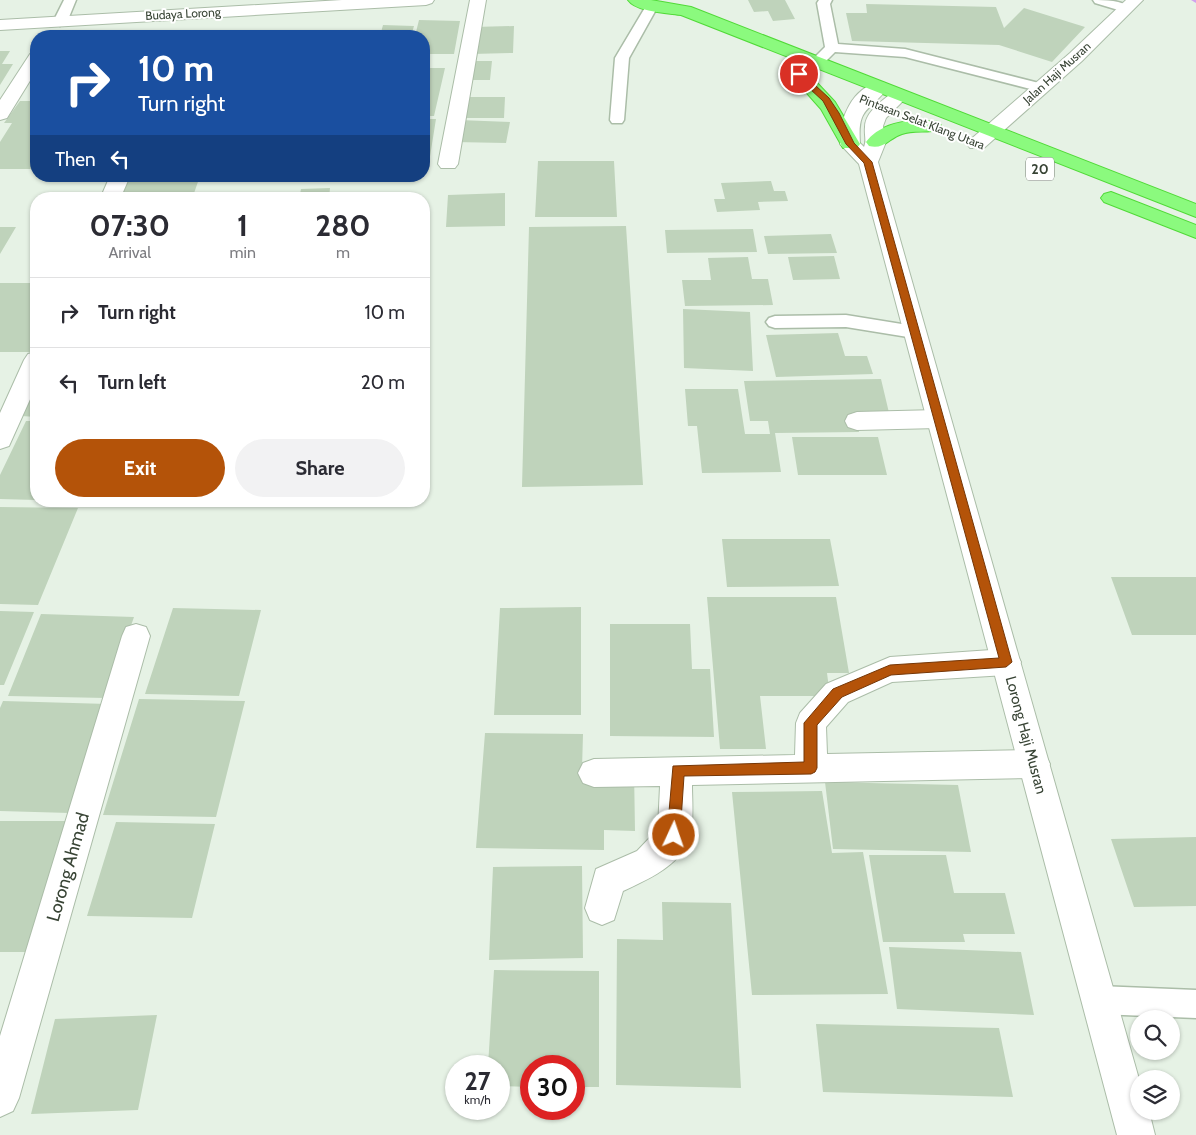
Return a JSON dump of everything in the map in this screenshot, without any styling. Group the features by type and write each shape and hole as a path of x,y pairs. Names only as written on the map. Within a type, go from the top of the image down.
{"highway":[{"name":"Pintasan Selat Klang Utara","path":"642,2 685,11 879,87 892,102 932,126 984,137 1196,232"},
{"name":"Pintasan Selat Klang Utara","path":"642,2 669,22 851,94 892,102 984,137 1196,211"},
{"path":"799,74 826,100 865,150 882,136 899,128 932,126"}],"street":[{"name":"Budaya Lorong","path":"0,25 60,22 191,21 426,0"},
{"path":"448,164 478,0"},
{"name":"Jalan Haji Musran","path":"984,137 1042,88 1130,4"},
{"path":"55,30 60,22"},
{"path":"0,114 30,67"},
{"name":"Lorong Haji Musran","path":"879,87 851,94 855,108 850,120 865,150 1136,1135"},
{"name":"Lorong Haji Musran","path":"865,150 877,116 892,102"},
{"path":"0,440 30,373"},
{"path":"857,421 938,419"},
{"name":"Lorong Ahmad","path":"0,1098 136,636"},
{"path":"811,768 810,723 837,693 890,670 1006,662"},
{"path":"594,773 1034,764"},
{"path":"602,908 608,881 649,862 674,835 677,770"}],"lane":[{"path":"60,22 70,0"},
{"path":"826,0 823,3 832,48"},
{"path":"1099,0 1130,4"},
{"path":"617,120 622,58 633,36 642,2"},
{"path":"816,63 832,48 905,53 1042,88"},
{"path":"775,322 846,322 914,332"},
{"path":"1099,1000 1196,1004"}],"building":[{"path":"748,0 785,0 795,19 773,21 768,11 754,12"},
{"path":"866,4 996,7 1004,28 1024,8 1085,27 1052,62 999,45 852,41 846,13 867,13"},
{"path":"419,20 460,21 454,54 430,54 430,30 416,30"},
{"path":"383,25 414,26 413,30 382,30"},
{"path":"514,26 513,53 472,54 474,27"},
{"path":"0,51 10,51 2,64 13,64 0,85"},
{"path":"468,61 492,61 490,80 466,80"},
{"path":"430,68 445,68 434,116 430,116"},
{"path":"462,97 505,97 504,118 460,118"},
{"path":"20,101 30,101 30,169 0,169 0,142 12,123 4,123"},
{"path":"430,119 436,119 430,156"},
{"path":"459,120 510,122 506,143 454,142"},
{"path":"538,161 614,161 617,217 535,217"},
{"path":"771,181 774,191 785,191 788,201 758,202 760,210 717,212 714,199 725,199 721,183"},
{"path":"126,182 198,182 194,192 122,192"},
{"path":"330,188 330,192 300,192 301,189"},
{"path":"505,193 505,226 446,227 448,195"},
{"path":"626,226 643,485 522,487 529,227"},
{"path":"0,227 16,227 0,254"},
{"path":"753,229 757,252 667,253 665,230"},
{"path":"831,234 837,253 768,254 764,236"},
{"path":"834,256 840,279 793,280 788,257"},
{"path":"748,257 752,279 768,279 773,305 685,306 682,280 711,280 708,258"},
{"path":"0,283 30,283 30,352 0,352"},
{"path":"683,309 750,312 753,371 684,368"},
{"path":"838,333 845,356 867,356 873,374 776,377 766,335"},
{"path":"881,379 890,417 856,417 859,432 775,433 781,472 702,473 697,426 688,426 685,389 738,389 745,434 770,434 768,421 750,421 744,381"},
{"path":"30,400 30,417 22,416"},
{"path":"26,421 30,421 30,500 0,499 0,475"},
{"path":"792,437 878,437 887,475 798,475"},
{"path":"0,507 78,508 38,605 0,604"},
{"path":"722,539 830,539 839,586 727,587"},
{"path":"1111,577 1196,577 1196,635 1132,635"},
{"path":"707,597 836,597 849,673 827,673 830,696 760,696 766,749 720,749"},
{"path":"581,607 581,715 494,715 500,608"},
{"path":"173,608 261,610 239,696 145,694"},
{"path":"0,611 34,612 4,685 0,685"},
{"path":"41,614 134,617 106,698 8,696"},
{"path":"610,624 690,624 692,669 710,669 714,737 610,736"},
{"path":"139,699 245,701 216,817 103,815"},
{"path":"3,701 108,704 70,813 0,811 0,708"},
{"path":"485,733 583,734 582,769 634,770 635,831 604,830 604,850 476,848"},
{"path":"825,782 958,785 971,852 833,849"},
{"path":"822,791 832,853 863,852 888,994 752,995 732,792"},
{"path":"0,821 70,821 29,952 0,952"},
{"path":"116,822 215,824 192,918 87,916"},
{"path":"1196,837 1196,906 1134,907 1111,839"},
{"path":"869,855 946,855 954,893 1005,893 1015,934 963,934 965,942 883,942"},
{"path":"582,866 583,958 489,960 493,867"},
{"path":"662,902 731,903 741,1088 616,1085 617,939 663,940"},
{"path":"889,947 1021,952 1034,1015 897,1009"},
{"path":"494,970 599,971 599,1087 585,1087 585,1055 520,1055 520,1087 510,1086 510,1055 489,1055"},
{"path":"157,1015 138,1110 31,1114 55,1019"},
{"path":"816,1024 999,1028 1013,1097 823,1092"}],"route":[{"path":"674,835 677,770 811,768 810,723 837,693 890,670 1006,662 868,162 850,144 835,113 826,100 799,74"}]}
